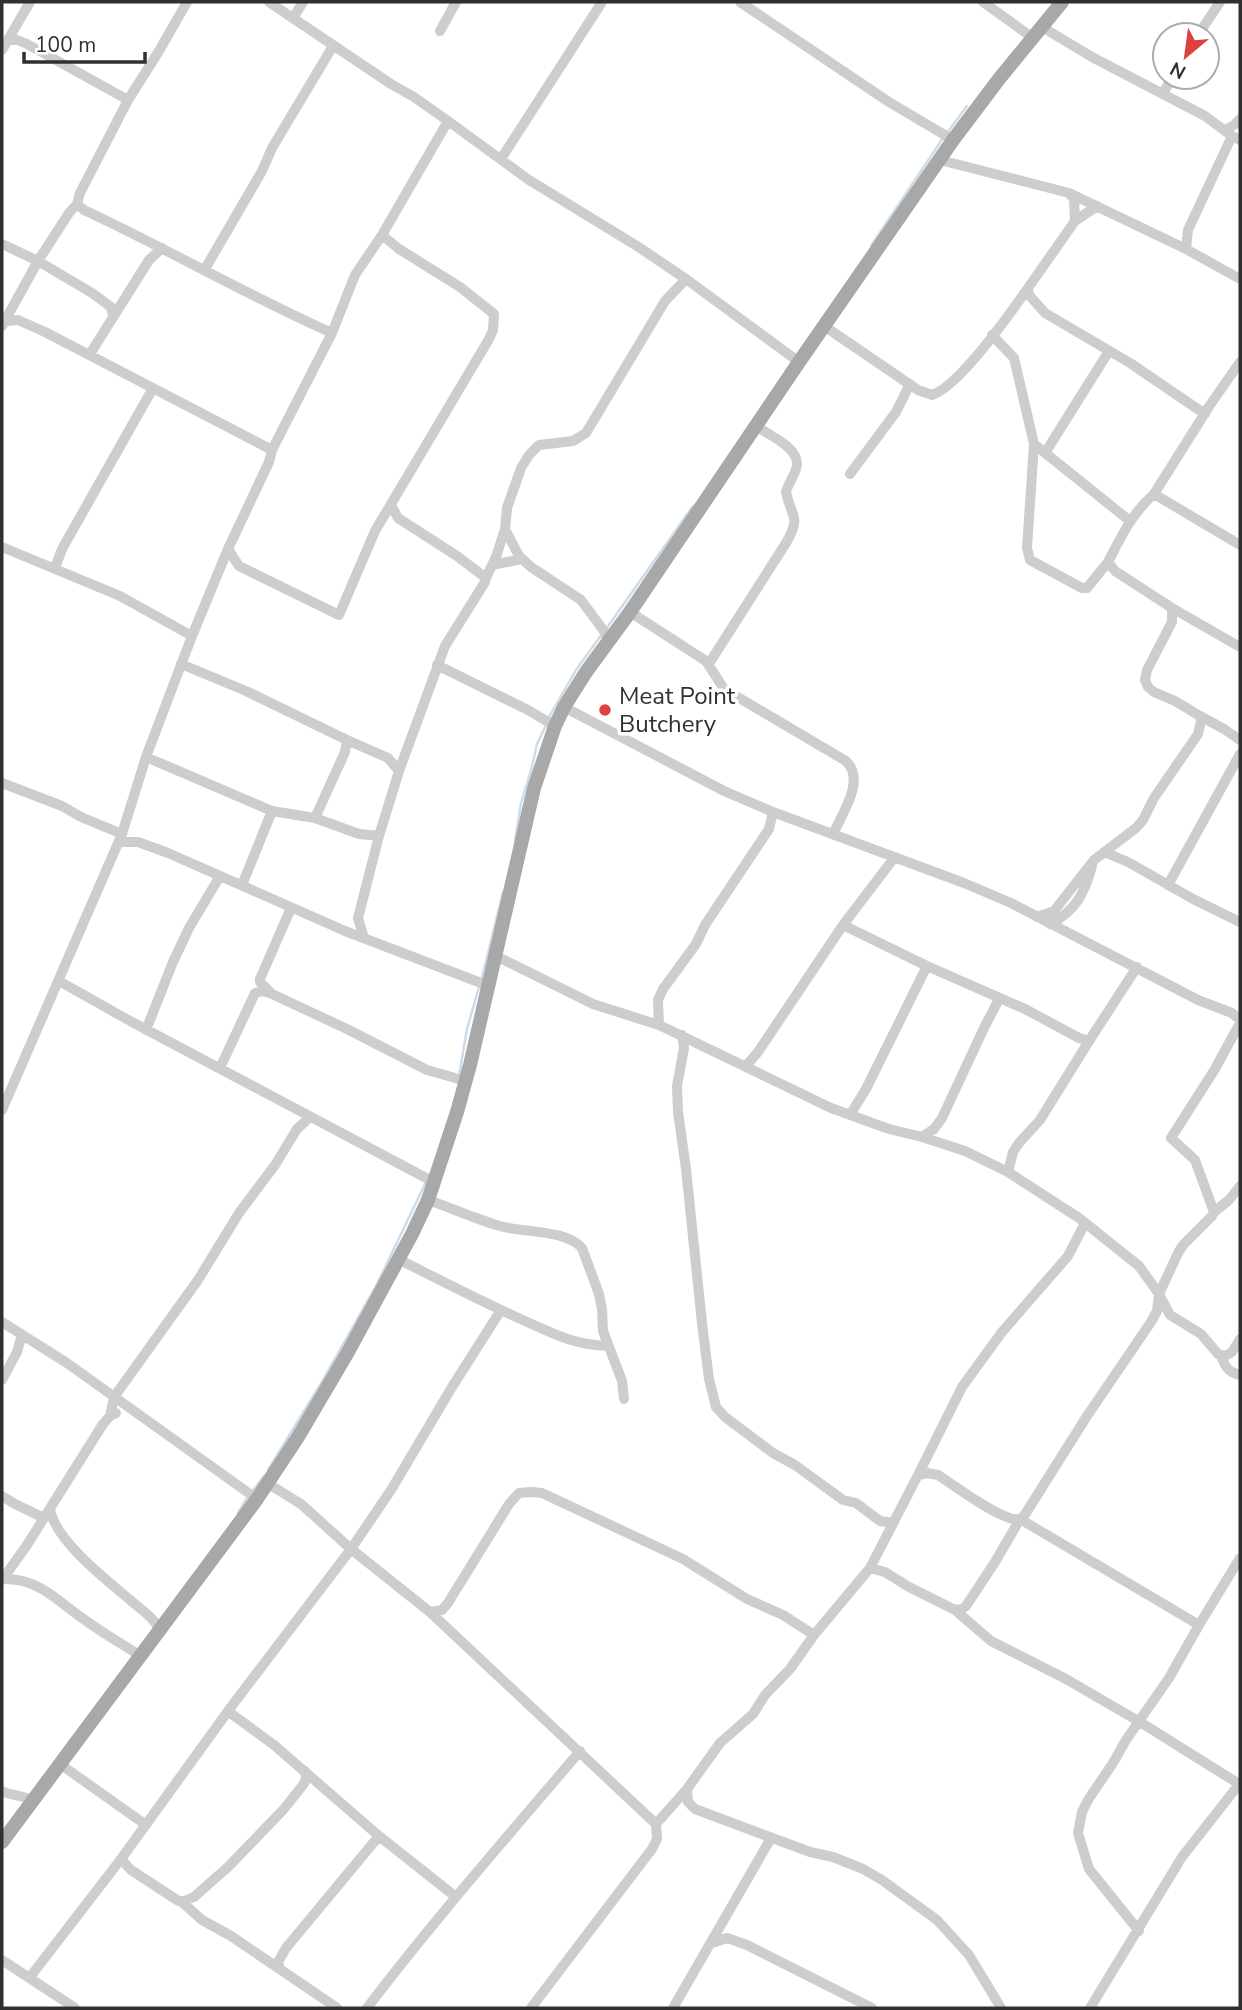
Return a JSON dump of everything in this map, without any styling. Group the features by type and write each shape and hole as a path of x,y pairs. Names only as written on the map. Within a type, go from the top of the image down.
{"main road":[{"path":"2,1842 257,1499 298,1437 348,1352 428,1200 466,1081 534,788 564,706 953,140 1062,2"}],"street":[{"path":"4,46 30,2"},
{"path":"3,323 38,261 77,204 80,193 128,100 187,2"},
{"path":"269,2 448,121 529,180 687,279 799,362"},
{"path":"293,18 303,2"},
{"path":"440,31 456,2"},
{"path":"500,159 602,2"},
{"path":"740,2 878,94 953,140"},
{"path":"983,2 1037,32 1163,93 1233,135"},
{"path":"1207,21 1220,2"},
{"path":"4,46 15,39 27,44 128,100"},
{"path":"205,269 272,148 333,46"},
{"path":"1186,249 1188,230 1233,135 1234,125 1240,119"},
{"path":"2,1107 120,838 146,757 181,664 272,450 332,333 355,275 448,121"},
{"path":"940,160 1069,193 1186,249 1240,279"},
{"path":"1069,193 1074,199 1075,221"},
{"path":"77,204 84,210 332,333"},
{"path":"824,326 924,393 932,395 940,392 992,335 1075,221 1097,206"},
{"path":"1167,240 1188,230"},
{"path":"229,549 239,566 339,615 375,531 489,339 494,314 460,287 399,249 382,234"},
{"path":"2,244 38,261 105,302 111,307 113,315"},
{"path":"90,354 149,260 162,248"},
{"path":"345,931 358,918 399,771 445,646 485,582 505,529 507,508 521,468 539,445 573,441 586,433 665,301 687,279"},
{"path":"1028,288 1029,295 1045,313 1130,363 1205,414"},
{"path":"11,309 18,320 90,354 272,450"},
{"path":"3,323 18,320"},
{"path":"992,335 1014,358 1034,444 1027,548 1030,560 1087,588 1108,562 1129,521 1154,494 1240,362"},
{"path":"1045,453 1109,351"},
{"path":"850,474 896,412 910,384"},
{"path":"55,568 62,549 153,388"},
{"path":"710,662 795,527 796,519 786,492 797,466 795,455 788,447 756,426"},
{"path":"1034,444 1129,521"},
{"path":"1154,494 1240,545"},
{"path":"391,505 398,518 486,578"},
{"path":"505,529 522,559 531,568 581,600 604,631 608,641"},
{"path":"2,547 120,596 192,636"},
{"path":"492,565 522,559"},
{"path":"1108,562 1115,571 1172,608 1240,647"},
{"path":"1172,608 1172,622 1147,670 1145,680 1148,687 1240,740"},
{"path":"630,612 704,659 723,689 852,766 853,789 833,834"},
{"path":"181,664 246,691 388,758 399,771"},
{"path":"438,665 555,726"},
{"path":"564,706 724,791 1011,903 1198,1000 1232,1013 1240,1021 1215,1069 1171,1138 1195,1160 1214,1212"},
{"path":"1037,917 1054,911 1094,860 1127,836 1143,820 1154,798 1198,734 1200,716"},
{"path":"315,818 345,752 346,740"},
{"path":"1168,885 1240,754"},
{"path":"146,757 272,811 315,818 359,834 379,836"},
{"path":"2,783 62,806 120,838 168,853 345,931 489,986"},
{"path":"242,885 272,811"},
{"path":"659,1025 657,1000 769,829 773,812"},
{"path":"1104,852 1240,922"},
{"path":"746,1066 843,925 894,858"},
{"path":"1050,924 1061,919 1074,907 1094,860"},
{"path":"146,1030 189,928 220,876"},
{"path":"220,1068 291,908"},
{"path":"358,918 364,938"},
{"path":"843,925 1089,1041"},
{"path":"496,956 593,1003 682,1035 831,1108 972,1154 1008,1172 1085,1223 1139,1266 1170,1315 1201,1334 1221,1355 1224,1367 1231,1373 1240,1375"},
{"path":"850,1115 866,1089 927,966"},
{"path":"1008,1172 1013,1152 1040,1120 1137,967"},
{"path":"59,981 434,1184"},
{"path":"258,987 427,1070 466,1081"},
{"path":"922,1137 934,1129 942,1118 999,999"},
{"path":"682,1035 684,1048 677,1086 677,1105 709,1379 716,1406 725,1418 843,1500 861,1506 880,1521 893,1522"},
{"path":"2,1580 110,1416 114,1397 198,1280 239,1213 275,1165 297,1129 310,1117"},
{"path":"955,1610 966,1606 1087,1416 1151,1322 1157,1311 1159,1294 1183,1245 1240,1186"},
{"path":"428,1200 501,1226 578,1243 598,1294 603,1331 622,1381 624,1399"},
{"path":"1229,1200 1240,1206"},
{"path":"656,1824 687,1789 720,1743 752,1714 765,1695 790,1669 814,1635 870,1568 962,1387 1002,1332 1068,1256 1085,1223"},
{"path":"398,1259 501,1310 574,1342 589,1346 607,1346"},
{"path":"30,1977 351,1549 391,1490 501,1310"},
{"path":"1151,1322 1170,1315"},
{"path":"2,1322 68,1363 257,1499"},
{"path":"2,1380 17,1352 22,1335"},
{"path":"1221,1355 1232,1352 1240,1339"},
{"path":"110,1416 132,1409"},
{"path":"918,1475 938,1475 998,1514 1020,1519 1199,1625"},
{"path":"267,1483 301,1504 351,1549 430,1612 656,1824 657,1839 652,1849 531,2008"},
{"path":"430,1612 442,1610 448,1603 509,1504 519,1493 531,1492 542,1493 683,1559 747,1599 783,1615 814,1635"},
{"path":"2,1496 47,1513 82,1557 146,1613 158,1625 159,1630"},
{"path":"880,1521 885,1538"},
{"path":"18,1558 28,1581"},
{"path":"1139,1931 1089,1869 1079,1833 1082,1812 1169,1678 1240,1558"},
{"path":"870,1568 885,1572 955,1610 992,1641 1066,1679 1240,1784 1182,1857 1090,2008"},
{"path":"2,1580 22,1579 54,1596 84,1620 136,1653 139,1660"},
{"path":"229,1712 274,1745 379,1836 456,1897"},
{"path":"367,2008 402,1962 580,1751"},
{"path":"60,1764 146,1825"},
{"path":"181,1902 194,1897 228,1867 283,1810 306,1779 305,1772"},
{"path":"687,1789 688,1801 695,1809 863,1869 908,1898 937,1920 969,1955 1001,2008"},
{"path":"2,1791 33,1801"},
{"path":"280,1969 278,1962 286,1948 379,1836"},
{"path":"673,2008 771,1838"},
{"path":"121,1859 131,1870 181,1902 202,1920 231,1936 337,2008"},
{"path":"712,1943 727,1938 747,1945 872,2008"},
{"path":"2,1960 75,2008"}],"waterway":[{"path":"947,133 967,106"},
{"path":"871,246 943,138"},
{"path":"606,629 693,506"},
{"path":"549,717 576,670 602,634"},
{"path":"515,841 521,803 537,744 547,723"},
{"path":"481,981 503,892"},
{"path":"459,1076 467,1029 479,987"},
{"path":"268,1470 376,1286 426,1182"},
{"path":"251,1493 264,1476"},
{"path":"238,1513 247,1498"}],"place":[{"name":"Meat Point Butchery","path":"605,710"}]}
